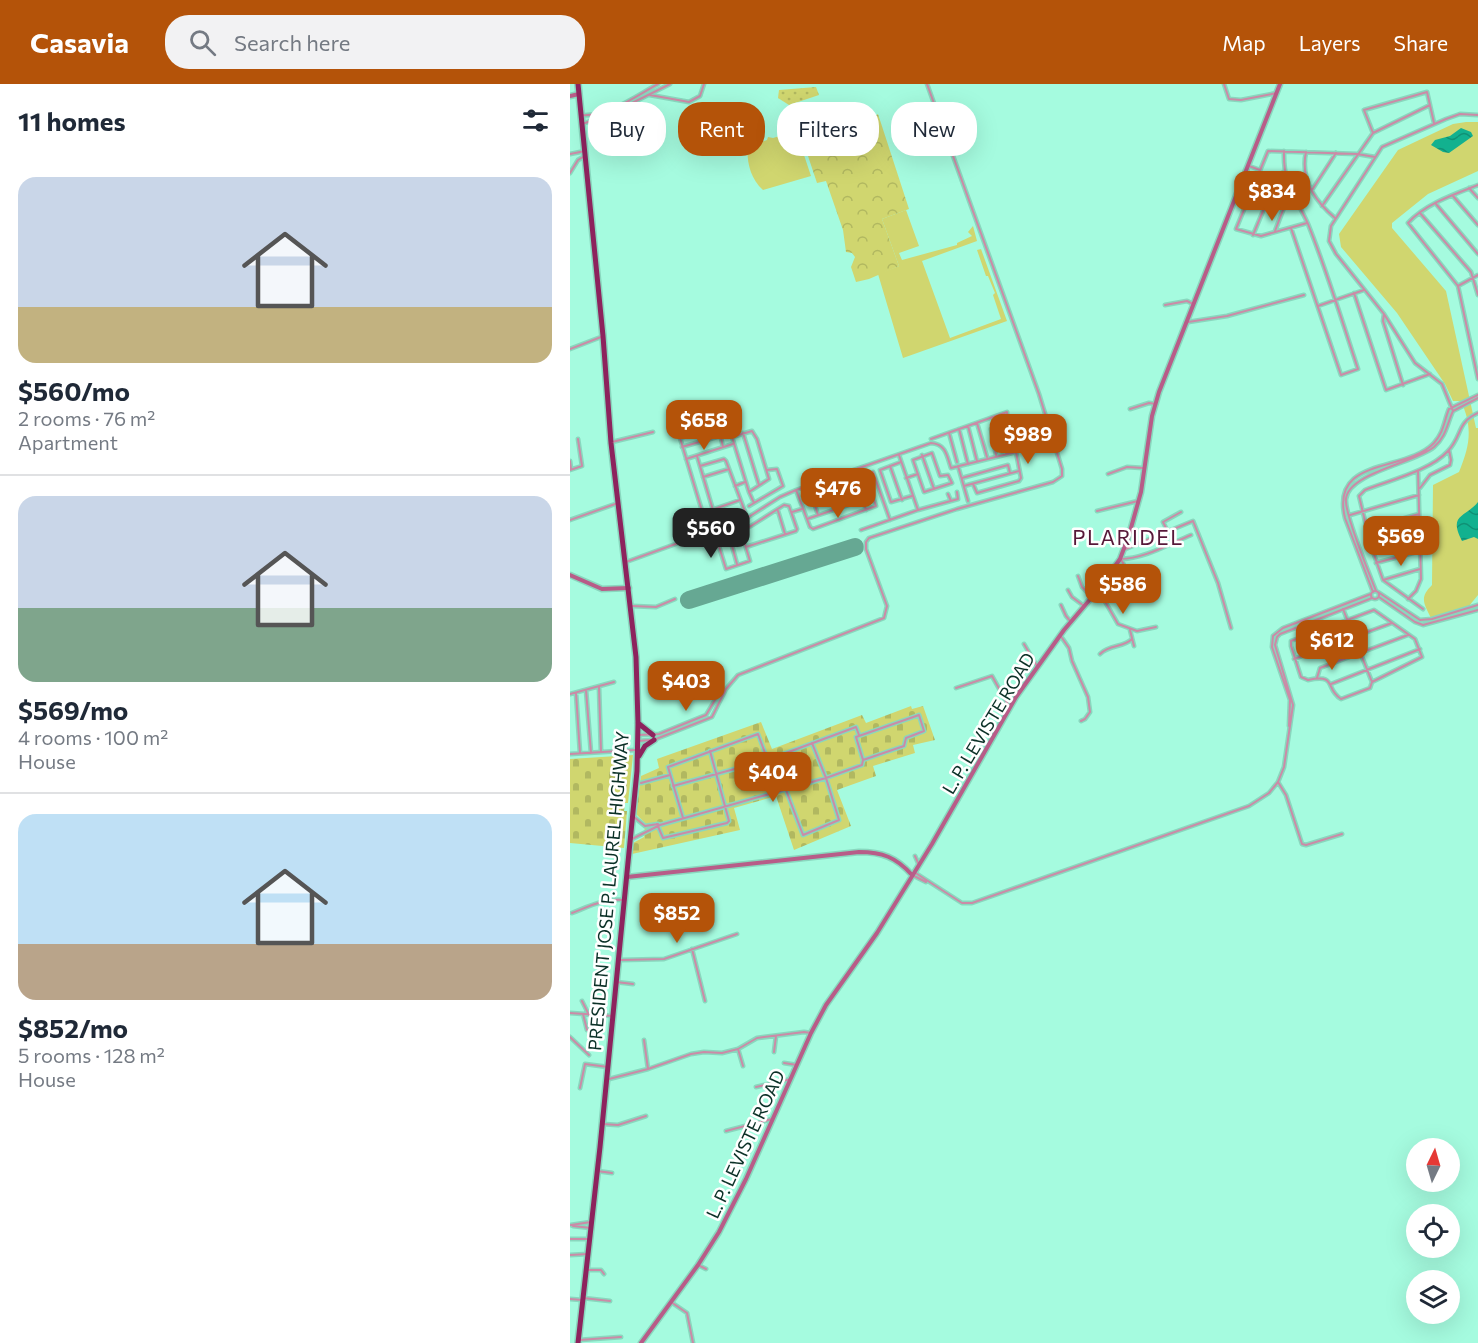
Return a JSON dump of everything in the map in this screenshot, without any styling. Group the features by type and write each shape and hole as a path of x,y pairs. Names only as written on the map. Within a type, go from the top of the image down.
{"highway":[{"name":"PRESIDENT JOSE P. LAUREL HIGHWAY","path":"578,84 611,442 636,657 638,723 638,757 613,1016 578,1341"},
{"path":"638,723 653,737 638,757"}],"main road":[{"name":"L. P. LEVISTE ROAD","path":"641,1343 719,1232 746,1179 811,1033 832,996 877,933 1037,666 1120,559 1130,536 1156,404 1185,322 1250,166 1280,84"},
{"path":"570,96 579,94"},
{"path":"570,575 602,589 629,588"},
{"path":"626,877 859,852 877,852 888,856 912,873"}],"street":[{"path":"581,115 596,114 658,84"},
{"path":"632,98 634,102 670,84"},
{"path":"647,96 658,95 680,102 689,102 700,96 704,84"},
{"path":"638,738 653,737 705,716 718,695 738,675 884,618 887,606 866,549 866,542 869,538 961,508 1053,482 1060,479 1063,474 1039,394 927,84"},
{"path":"1224,84 1229,99 1241,100 1277,93"},
{"path":"1373,133 1364,110 1427,92 1434,123"},
{"path":"1322,206 1373,133 1430,105"},
{"path":"1453,411 1442,384 1415,363 1384,314 1331,246 1329,233 1335,218 1382,147 1434,123 1460,114 1478,115"},
{"path":"582,124 588,122"},
{"path":"1284,151 1284,172 1290,192 1307,223 1358,369 1341,375 1291,228"},
{"path":"1307,223 1261,236 1236,229 1268,152 1357,154 1375,158"},
{"path":"1306,152 1305,173 1312,190 1322,206 1335,218"},
{"path":"1312,190 1336,153"},
{"path":"570,154 585,154"},
{"path":"570,172 578,159 585,154"},
{"path":"1250,166 1260,170"},
{"path":"1253,235 1278,175 1284,172"},
{"path":"1478,184 1436,204 1409,222 1409,225 1458,286 1476,361 1478,379"},
{"path":"1469,188 1478,198"},
{"path":"1274,232 1290,192"},
{"path":"1453,196 1478,225"},
{"path":"1436,204 1478,254"},
{"path":"1420,213 1471,272 1478,296"},
{"path":"1458,286 1478,275"},
{"path":"1318,306 1364,290"},
{"path":"1354,294 1386,390 1430,374"},
{"path":"1185,322 1227,316 1304,295"},
{"path":"1166,305 1186,301 1193,304"},
{"path":"1384,314 1383,321 1403,385"},
{"path":"570,349 603,336"},
{"path":"1379,597 1377,599 1374,593 1345,518 1343,498 1345,490 1356,476 1427,449 1441,433 1451,407 1478,397"},
{"path":"1478,397 1453,411 1446,432 1433,448 1420,456 1358,481 1352,486 1346,498 1349,516 1374,593 1423,625 1478,610"},
{"path":"1447,398 1457,403"},
{"path":"1130,409 1147,403 1156,404"},
{"path":"931,439 1007,412 1008,432 1003,435 1006,453"},
{"path":"1423,609 1383,580 1361,511 1359,496 1361,492 1418,471 1438,459 1449,450 1463,421 1478,412"},
{"path":"996,456 991,429 1008,421"},
{"path":"977,423 987,458"},
{"path":"968,426 977,461"},
{"path":"723,447 719,429 714,427 680,438 708,524 737,513"},
{"path":"958,429 968,464"},
{"path":"749,492 769,479 755,433 752,431 732,437 745,482 749,492 754,503"},
{"path":"611,442 653,432"},
{"path":"742,433 759,485"},
{"path":"949,433 957,462"},
{"path":"682,447 720,436"},
{"path":"570,461 571,470 582,466 578,439"},
{"path":"626,562 747,518 780,497 796,490 936,443 945,449 951,468 1016,452 1019,481 977,493 973,484"},
{"path":"686,459 733,444"},
{"path":"1420,488 1430,475 1450,465 1449,450"},
{"path":"932,453 940,476 948,475 952,483 924,492 913,460 922,455 932,453"},
{"path":"898,454 917,510"},
{"path":"922,455 934,489"},
{"path":"956,458 965,455"},
{"path":"697,456 713,510"},
{"path":"700,466 724,459 747,518"},
{"path":"901,462 880,470 892,502 912,496"},
{"path":"962,478 1008,465 1010,473"},
{"path":"890,466 902,500"},
{"path":"958,466 968,501"},
{"path":"1108,474 1127,467 1144,468"},
{"path":"703,477 729,469"},
{"path":"749,506 783,486 777,469 766,470"},
{"path":"964,486 1019,471"},
{"path":"1408,599 1416,591 1421,579 1418,471"},
{"path":"873,472 890,520"},
{"path":"906,478 918,474"},
{"path":"796,490 811,529 876,505 866,476 812,494 819,515"},
{"path":"855,478 866,510"},
{"path":"735,486 745,482"},
{"path":"815,504 859,489"},
{"path":"861,530 917,510 958,499 957,492"},
{"path":"948,494 951,501"},
{"path":"1345,518 1361,511 1419,495"},
{"path":"938,497 941,504"},
{"path":"703,513 740,500"},
{"path":"807,519 863,500"},
{"path":"928,500 930,507"},
{"path":"1097,511 1138,501"},
{"path":"570,520 618,503"},
{"path":"741,531 750,561 725,568 717,542 718,538 741,531 787,504 798,529 746,547"},
{"path":"792,512 802,509"},
{"path":"777,510 785,534"},
{"path":"1168,532 1163,522 1181,512"},
{"path":"1367,529 1420,513"},
{"path":"1123,550 1193,521 1218,583 1231,628"},
{"path":"1371,546 1420,532"},
{"path":"729,535 737,566"},
{"path":"1133,588 1120,559 1128,559 1154,551 1191,536"},
{"path":"1376,563 1420,551"},
{"path":"1383,580 1420,569"},
{"path":"1078,576 1082,587 1092,598"},
{"path":"1068,590 1072,597 1084,606"},
{"path":"1098,590 1118,624 1137,631 1156,627"},
{"path":"1374,593 1420,620 1432,619 1478,604"},
{"path":"1290,729 1290,700 1272,647 1273,636 1283,628 1374,593"},
{"path":"912,873 962,903 978,902 1249,806 1269,793 1278,782 1284,766 1293,698 1275,645 1277,637 1344,609 1374,593"},
{"path":"631,606 656,607 675,599"},
{"path":"1061,605 1071,622"},
{"path":"1341,605 1344,609 1348,620 1354,637 1360,653 1372,682 1370,688 1341,699 1336,696 1330,684 1322,678 1308,680 1303,678 1294,659 1290,646 1291,641 1348,620 1374,610 1415,639 1422,657 1372,682"},
{"path":"1294,659 1392,623"},
{"path":"1130,630 1134,646"},
{"path":"1317,678 1320,668 1409,634"},
{"path":"1060,635 1069,648 1072,661 1088,697 1090,712 1081,721"},
{"path":"1100,654 1110,647 1126,644 1132,639"},
{"path":"1024,645 1037,666"},
{"path":"1330,684 1420,649"},
{"path":"956,688 992,676 1010,708"},
{"path":"570,694 614,682"},
{"path":"599,687 601,752"},
{"path":"638,738 653,737 712,717 726,689"},
{"path":"586,690 591,753"},
{"path":"576,693 580,753"},
{"path":"714,703 719,706"},
{"path":"630,840 643,832 683,818 826,778 862,765 863,760 855,738 918,714 925,729 923,732 906,738 904,746 863,760"},
{"path":"672,787 767,760 856,728 859,735"},
{"path":"683,818 672,787 668,767 758,734 779,791"},
{"path":"786,789 803,835 839,820 812,743"},
{"path":"570,754 638,750"},
{"path":"659,826 663,838 727,824 729,821 710,751"},
{"path":"641,783 670,775"},
{"path":"1278,782 1286,795 1302,844 1306,845 1342,834"},
{"path":"632,816 647,826 659,826"},
{"path":"643,824 643,832"},
{"path":"915,856 919,865"},
{"path":"572,913 611,899 624,900"},
{"path":"618,960 664,959 737,934"},
{"path":"692,949 705,1001"},
{"path":"616,982 633,984"},
{"path":"582,1001 590,1015"},
{"path":"570,1013 613,1016"},
{"path":"583,1014 587,1030"},
{"path":"606,1080 699,1053 716,1054 738,1049 757,1038 811,1033"},
{"path":"774,1052 776,1036"},
{"path":"570,1037 589,1054"},
{"path":"644,1041 648,1069"},
{"path":"738,1049 743,1066"},
{"path":"784,1063 797,1065"},
{"path":"580,1088 585,1064 608,1067"},
{"path":"756,1087 791,1079"},
{"path":"602,1124 618,1125 646,1116"},
{"path":"726,1131 774,1118"},
{"path":"597,1171 612,1173"},
{"path":"570,1225 591,1225"},
{"path":"570,1225 591,1225"},
{"path":"570,1239 590,1239"},
{"path":"570,1255 588,1254"},
{"path":"698,1265 706,1269"},
{"path":"586,1270 601,1270 604,1274"},
{"path":"570,1299 610,1301"},
{"path":"671,1302 687,1313 693,1343"},
{"path":"578,1341 621,1337"}],"green space":[{"path":"816,87 819,95 798,102 784,102 778,98 779,90"},
{"path":"879,117 909,209 882,219 899,266 856,282 851,267 855,257 852,253 846,252 843,230 826,181 817,183 808,156 879,156"},
{"path":"1478,122 1478,171 1428,194 1392,223 1392,228 1446,291 1476,428 1478,428 1478,595 1469,606 1431,618 1424,597 1432,585 1433,485 1459,472 1469,436 1465,411 1461,401 1453,401 1445,384 1397,313 1341,247 1339,234 1398,150 1453,124"},
{"path":"768,137 777,137 777,156 804,156 811,176 763,190 758,185 754,179 748,156 765,156 765,141"},
{"path":"906,210 919,246 899,253 902,260 957,245 972,236 968,232 973,226 977,241 922,261 950,338 1001,319 993,295 995,293 977,250 981,249 1007,321 903,358 878,274 899,266 882,219"},
{"path":"911,706 912,709 923,706 935,740 913,745 915,753 873,766 876,776 837,790 851,826 794,850 776,796 734,808 740,830 632,854 633,843 644,837 645,823 636,814 641,776 659,768 657,759 761,722 772,749 862,715 866,723"},
{"path":"633,755 628,803 625,803 624,811 627,811 624,848 570,843 570,759"}],"water":[{"path":"1461,128 1471,132 1473,136 1449,153 1431,145 1435,140 1450,136"},
{"path":"1478,502 1478,539 1474,537 1462,541 1457,521"}],"runway":[{"path":"689,600 855,547"}],"district":[{"name":"PLARIDEL","path":"1128,536"}]}
